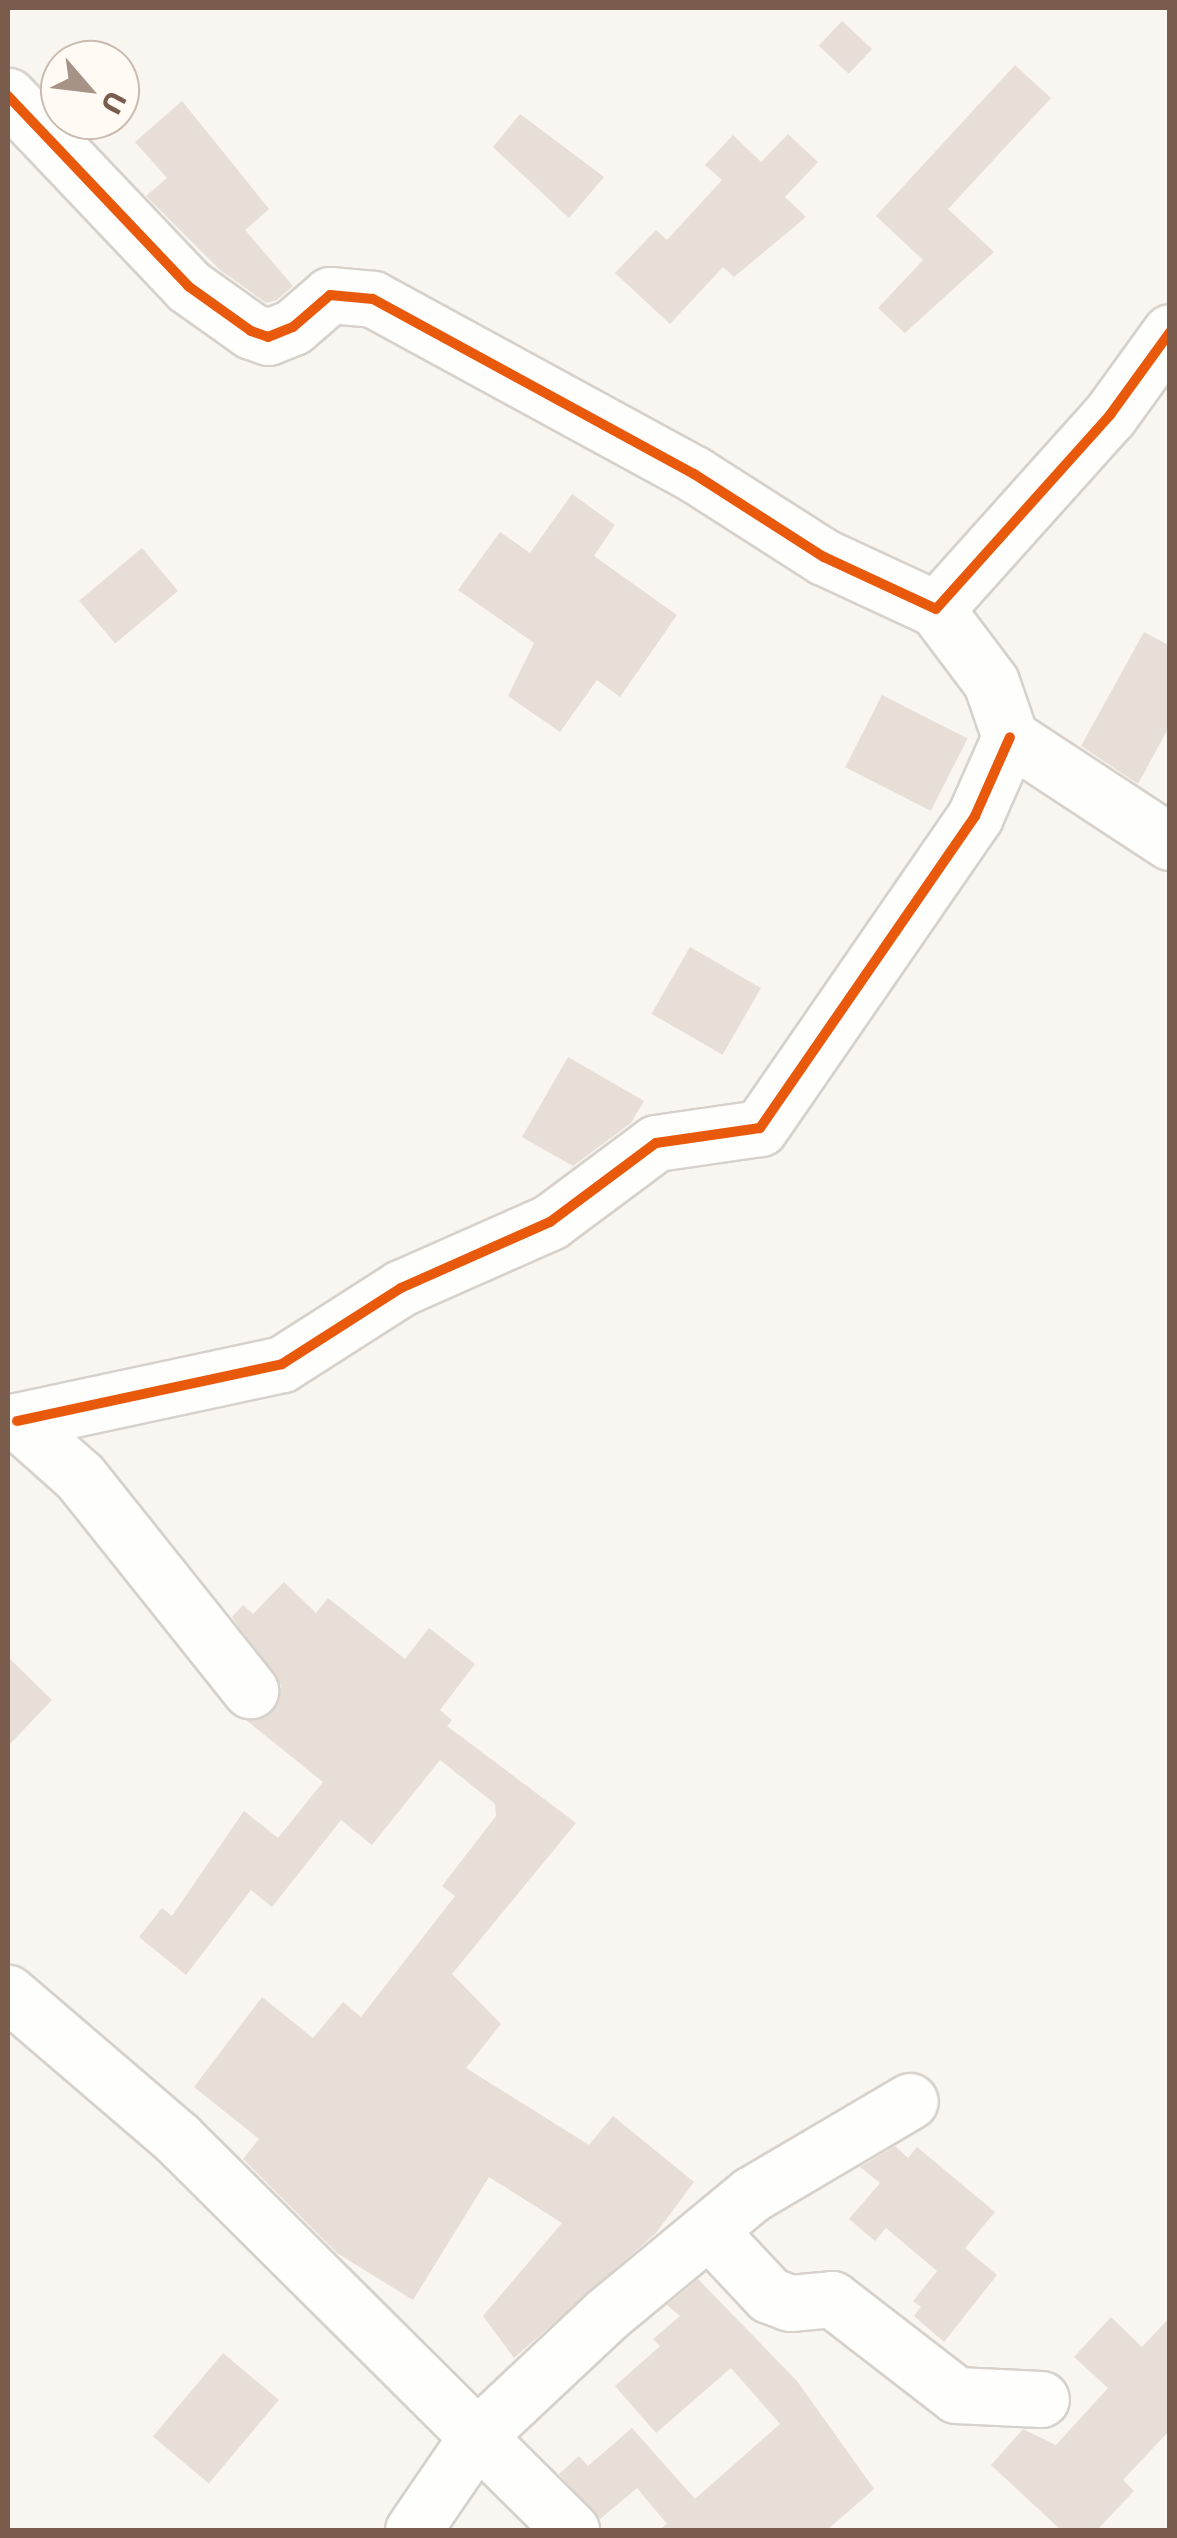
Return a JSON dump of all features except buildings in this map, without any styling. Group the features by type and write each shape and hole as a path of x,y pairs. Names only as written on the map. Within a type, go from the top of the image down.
{"street":[{"path":"8,96 188,286 251,331 268,337 293,327 330,295 373,299 694,474 824,558 936,608 991,682 1010,737 1170,842"},
{"path":"936,608 1164,351"},
{"path":"11,1424 282,1364 401,1288 550,1222 656,1143 760,1128 975,816 1010,737"},
{"path":"11,1424 80,1477 250,1690"},
{"path":"8,1993 177,2138 571,2530"},
{"path":"413,2530 478,2435 708,2230 910,2101"},
{"path":"708,2230 769,2295 790,2304 832,2298 956,2395 1041,2399"}],"cycle path":[{"path":"8,96 188,286 251,331 268,337 293,327 330,295 373,299 694,474 824,557 936,609 1110,415 1170,332"},
{"path":"17,1421 282,1364 401,1288 550,1222 656,1143 760,1128 975,816 1010,737"}]}
